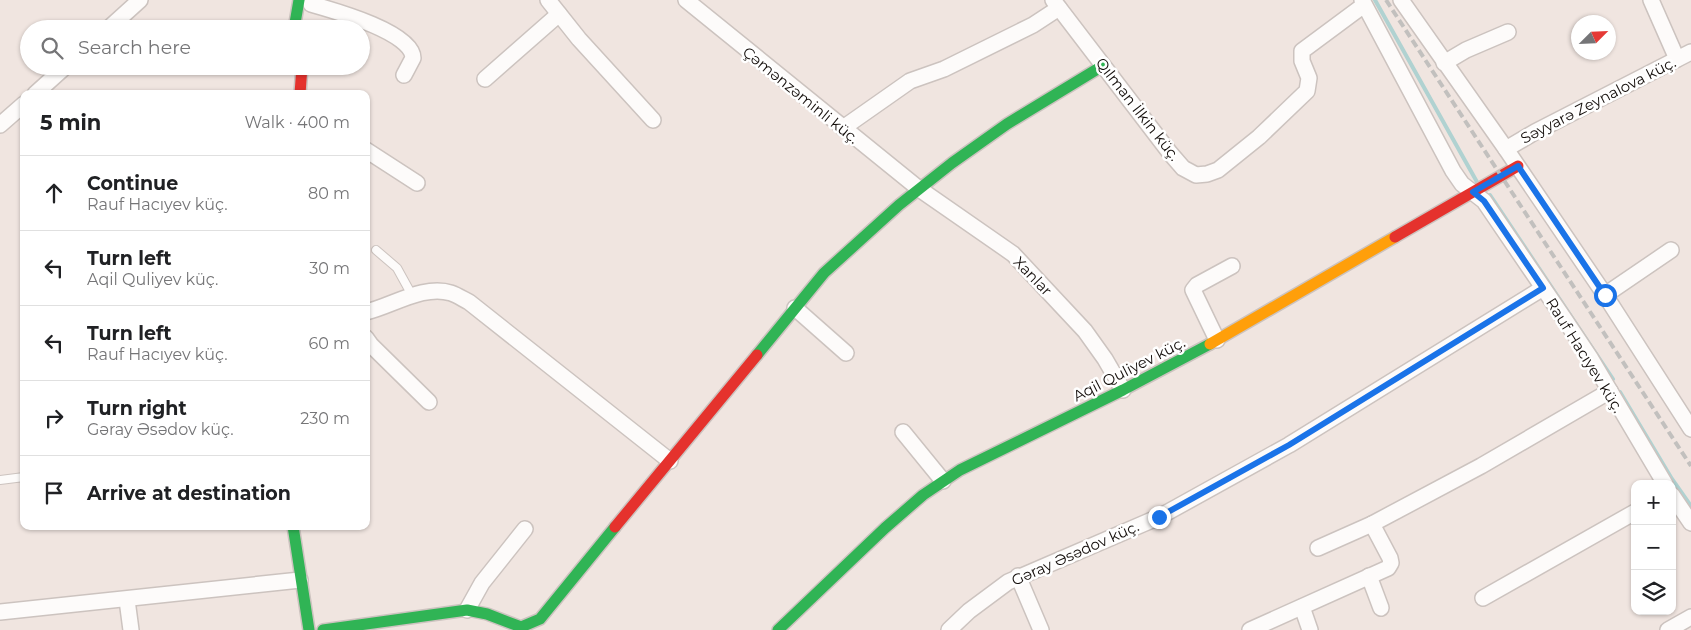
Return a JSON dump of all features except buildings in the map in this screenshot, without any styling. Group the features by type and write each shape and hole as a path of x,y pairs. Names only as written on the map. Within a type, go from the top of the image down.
{"street":[{"path":"118,20 140,0"},
{"path":"548,0 558,14 653,120"},
{"name":"Çəmənzəminli küç.","path":"686,0 918,188"},
{"path":"1401,0 1686,409 1691,429"},
{"path":"1651,0 1684,56"},
{"name":"Qılman İlkin küç.","path":"1056,4 1170,154 1183,168 1196,175 1218,170 1259,137 1307,91 1309,78 1302,61 1302,51 1363,3"},
{"name":"Rauf Hacıyev küç.","path":"1363,3 1454,172 1462,184 1484,201 1543,288 1591,359 1663,480"},
{"path":"299,20 308,4 365,20"},
{"path":"843,128 910,81 944,69 1033,25 1056,4"},
{"path":"485,79 558,14"},
{"path":"370,23 410,49 413,58 404,75"},
{"path":"1444,63 1462,52 1508,32"},
{"name":"Səyyarə Zeynalova küç.","path":"1506,149 1684,56"},
{"path":"294,530 306,580 322,630 466,610 487,614 522,629 540,619 795,308 845,252 918,188 1036,105 1104,66"},
{"path":"40,90 56,75"},
{"path":"302,75 302,90"},
{"path":"0,125 20,108"},
{"path":"370,153 417,183"},
{"name":"Aqil Quliyev küç.","path":"778,630 885,528 943,481 960,470 1124,390 1217,340 1518,166"},
{"name":"Xanlar","path":"918,188 1013,254 1085,331 1124,390"},
{"path":"1605,295 1671,250"},
{"path":"1217,340 1193,290 1196,285 1232,266"},
{"name":"Gəray Əsədov küç.","path":"949,630 976,604 1018,576 1168,512 1289,445 1543,288"},
{"path":"370,311 413,296 440,291 451,293 469,302 670,461"},
{"path":"795,308 846,353"},
{"path":"370,345 429,402"},
{"path":"1318,548 1372,524 1481,466 1610,391"},
{"path":"903,432 943,481"},
{"path":"1676,502 1691,523"},
{"path":"1483,598 1631,514"},
{"path":"1250,630 1388,568 1391,563 1372,524"},
{"path":"466,610 482,583 525,529"},
{"path":"308,542 306,580 309,630"},
{"path":"1018,576 1041,630"},
{"path":"1369,576 1381,608"},
{"path":"0,612 306,580"},
{"path":"127,600 131,630"},
{"path":"1302,607 1310,630"},
{"path":"1668,630 1691,617"}],"lane":[{"path":"376,250 397,268 413,296"},
{"path":"0,480 20,478"}],"waterway":[{"path":"1375,0 1477,182"},
{"path":"1490,195 1613,379"},
{"path":"1620,392 1672,479 1691,506"}],"railway":[{"path":"1386,0 1691,466"}],"traffic: fast":[{"path":"296,20 299,0"},
{"path":"757,355 824,273 899,205 952,163 1007,124 1104,65"},
{"path":"778,630 885,528 923,495 960,470 1123,390 1210,344"},
{"path":"323,630 467,610 487,614 521,627 540,619 615,527"},
{"path":"294,530 309,630"}],"traffic: slow":[{"path":"1210,344 1395,237"}],"traffic: jam":[{"path":"300,90 301,75"},
{"path":"1395,237 1518,166"},
{"path":"615,527 757,355"}],"route":[{"path":"1159,517 1289,445 1543,288 1484,201 1473,192 1518,166 1605,295"}]}
